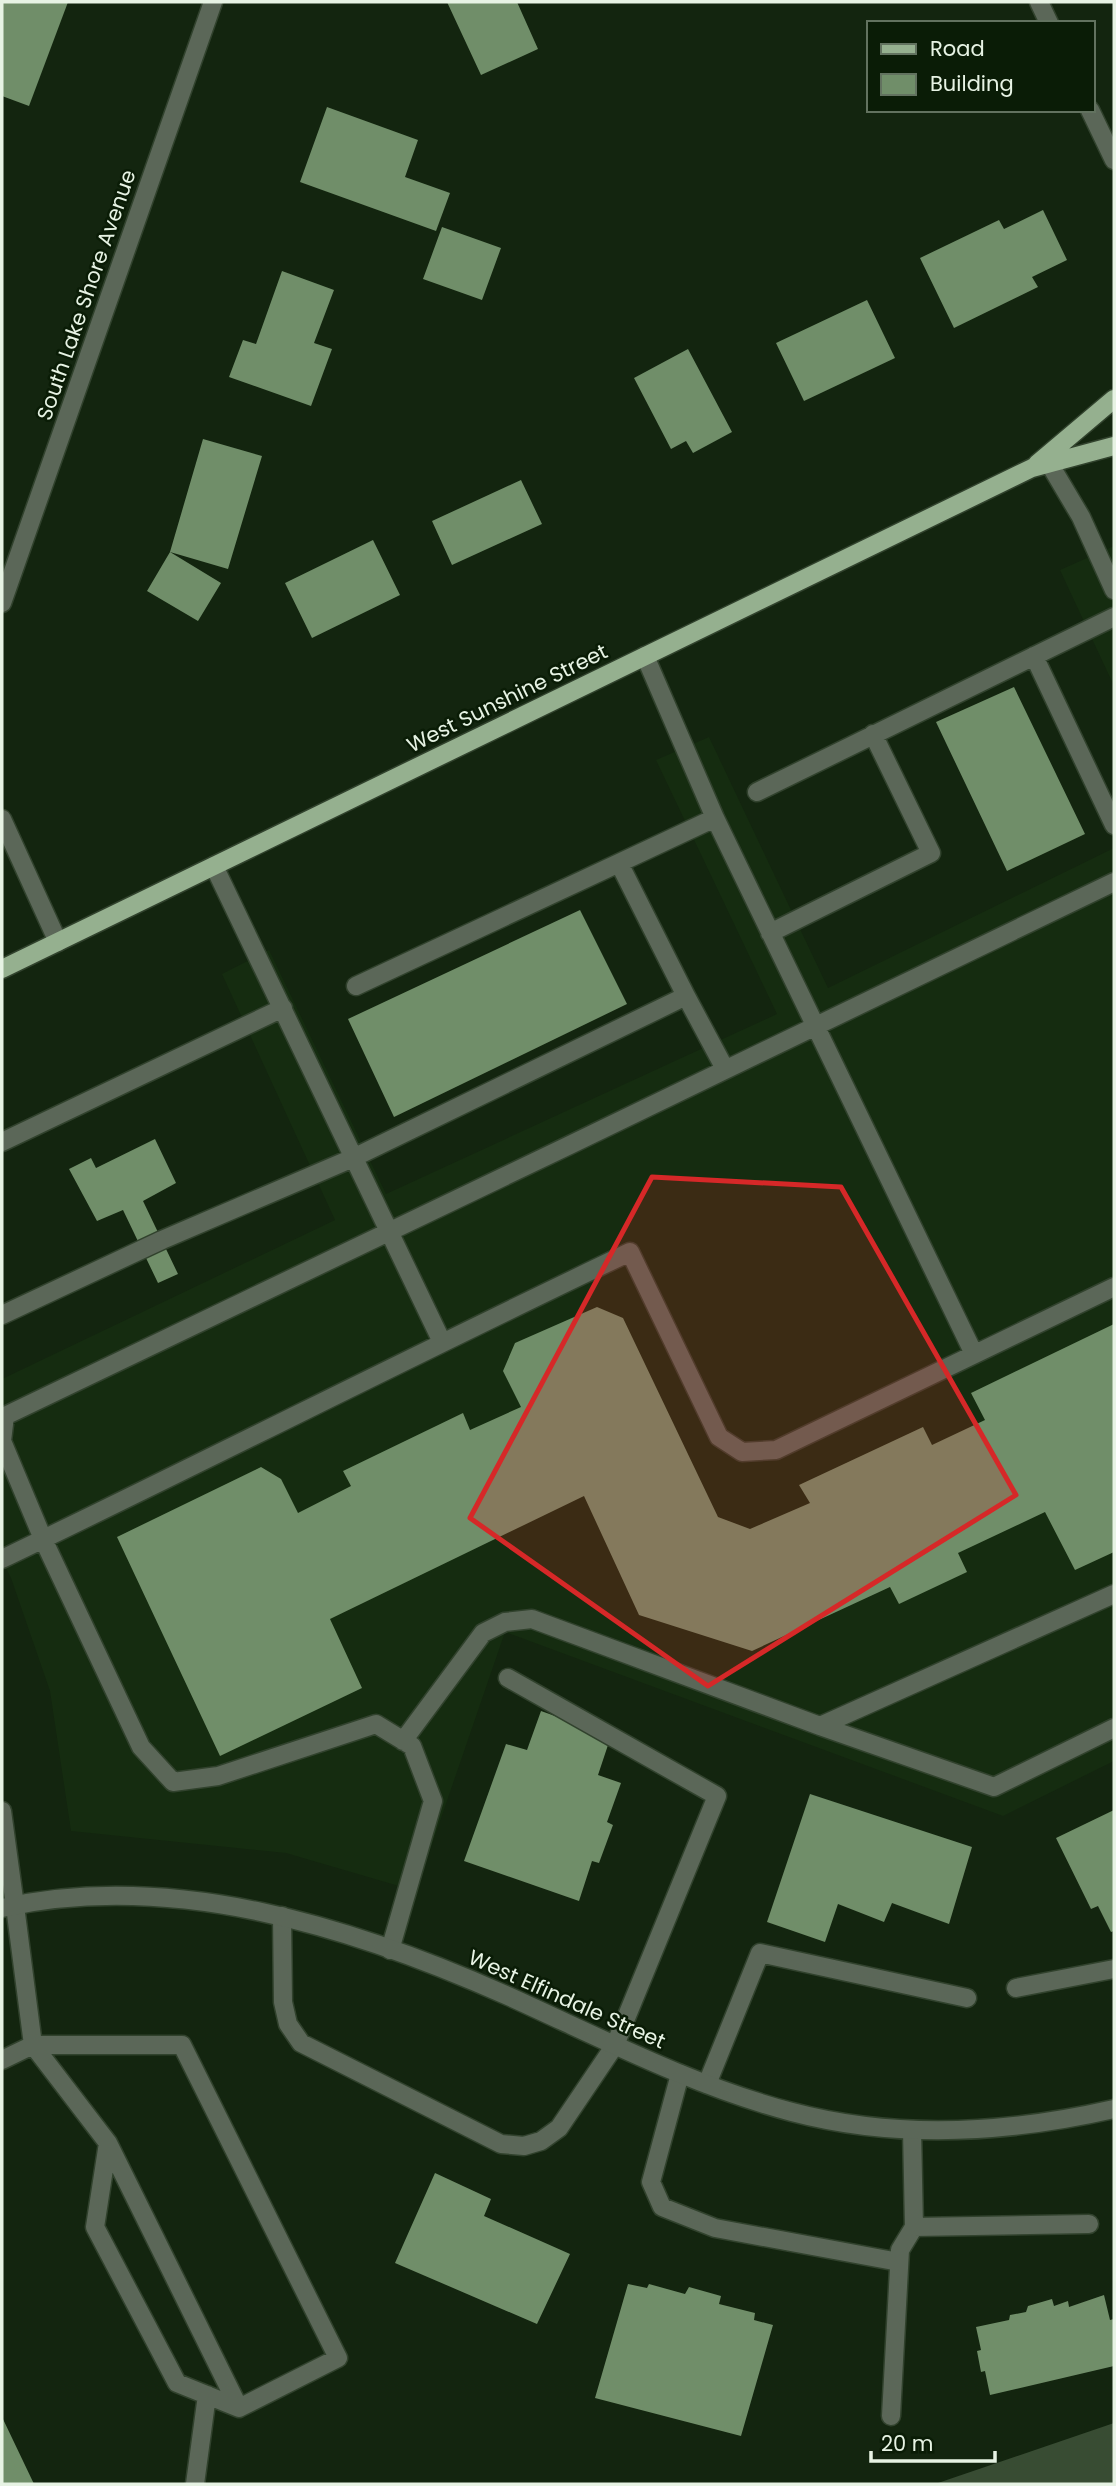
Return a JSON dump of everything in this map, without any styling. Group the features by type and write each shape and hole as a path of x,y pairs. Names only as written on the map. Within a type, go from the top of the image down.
{"main road":[{"name":"West Sunshine Street","path":"1041,466 1114,399"},
{"name":"West Sunshine Street","path":"2,969 1041,466 1114,446"}],"street":[{"name":"South Lake Shore Avenue","path":"2,603 213,2"},
{"path":"1039,2 1048,21"},
{"path":"1091,112 1114,160"},
{"path":"1041,466 1082,517 1114,590"},
{"path":"757,792 1114,617"},
{"path":"645,656 715,818 974,1354"},
{"path":"1034,656 1114,825"},
{"path":"770,933 931,853 873,734"},
{"path":"356,986 715,818"},
{"path":"2,819 58,942"},
{"path":"619,863 724,1069"},
{"path":"214,866 442,1342"},
{"path":"390,1950 433,1801 412,1746 376,1724 218,1776 173,1782 141,1748 43,1539 2,1440 5,1416 390,1233 1114,882"},
{"path":"2,1315 162,1240 353,1158 686,996"},
{"path":"2,1142 283,1008"},
{"path":"2,1559 630,1252 719,1437 741,1452 776,1450 1114,1287"},
{"path":"820,1726 1114,1594"},
{"path":"403,1741 482,1633 505,1622 532,1619 820,1726 994,1787 1114,1728"},
{"path":"282,1916 283,2002 288,2024 301,2043 501,2144 524,2146 541,2141 559,2128 615,2045 717,1796 508,1678"},
{"path":"2,1811 8,1907 33,2045 108,2143 239,2408"},
{"name":"West Elfindale Street","path":"8,1907 50,1900 113,1897 181,1900 244,1908 303,1921 390,1950 504,1994 707,2084 794,2113 857,2125 931,2131 998,2128 1073,2118 1114,2109"},
{"path":"707,2084 760,1953 967,1998"},
{"path":"1016,1988 1114,1969"},
{"path":"2,2060 33,2045 183,2045 338,2358 239,2408 177,2384 95,2227 108,2143"},
{"path":"680,2074 651,2182 662,2207 715,2228 899,2262"},
{"path":"891,2416 900,2250 914,2227 912,2130"},
{"path":"914,2227 1089,2224"},
{"path":"195,2484 207,2395"}],"highlighted area":[{"path":"652,1177 841,1187 1016,1495 708,1686 470,1518"}],"shaded area":[{"path":"1114,546 1114,686 1060,570"},
{"path":"709,737 828,988 1114,848 1114,1761 1003,1816 505,1632 416,1891 286,1853 71,1831 50,1691 11,1578 2,1560 2,1379 335,1220 222,974 269,950 386,1194 777,1014 656,760"},
{"path":"1114,2423 1114,2484 935,2484"}],"building":[{"path":"2,2 68,2 29,106 2,96"},
{"path":"447,2 517,2 538,49 481,75"},
{"path":"327,107 418,140 405,177 450,193 436,231 300,182"},
{"path":"1043,210 1067,260 1032,277 1038,287 954,328 920,258 999,220 1004,229"},
{"path":"442,227 501,248 482,300 423,279"},
{"path":"282,271 334,290 314,343 332,349 311,406 229,377 243,340 256,344"},
{"path":"867,300 895,358 804,401 776,343"},
{"path":"688,349 732,432 693,453 686,441 671,449 634,378"},
{"path":"203,439 262,456 228,569 170,552"},
{"path":"521,480 542,524 452,565 432,521"},
{"path":"373,540 400,595 312,638 285,583"},
{"path":"170,552 221,583 198,621 147,591"},
{"path":"1014,687 1085,834 1007,871 936,722"},
{"path":"580,910 627,1004 394,1117 348,1019"},
{"path":"155,1139 176,1183 143,1201 178,1274 158,1283 123,1210 97,1221 69,1169 91,1158 96,1168"},
{"path":"597,1307 623,1318 718,1517 750,1529 810,1503 799,1485 923,1427 932,1445 985,1420 971,1393 1114,1324 1114,1552 1075,1570 1045,1512 958,1553 967,1572 899,1604 890,1587 752,1651 639,1615 584,1496 330,1619 362,1688 220,1756 117,1537 261,1467 281,1479 298,1513 351,1486 343,1471 463,1413 470,1430 521,1407 503,1371 515,1343"},
{"path":"541,1711 611,1736 598,1775 621,1783 607,1822 613,1825 599,1863 592,1861 579,1901 464,1861 506,1744 527,1750"},
{"path":"810,1794 972,1847 949,1924 892,1903 884,1922 838,1904 825,1942 767,1922"},
{"path":"1114,1810 1114,1931 1111,1932 1098,1906 1091,1909 1056,1838"},
{"path":"435,2173 491,2199 484,2216 570,2254 537,2324 395,2263"},
{"path":"628,2284 647,2288 649,2284 685,2294 689,2287 721,2296 719,2304 755,2313 754,2320 773,2325 741,2436 595,2398"},
{"path":"1104,2295 1110,2320 1114,2319 1114,2366 990,2395 985,2371 981,2372 977,2351 981,2350 976,2327 1009,2320 1010,2315 1026,2312 1028,2306 1052,2299 1054,2306 1068,2301 1069,2307"},
{"path":"2,2417 34,2484 2,2484"}]}
